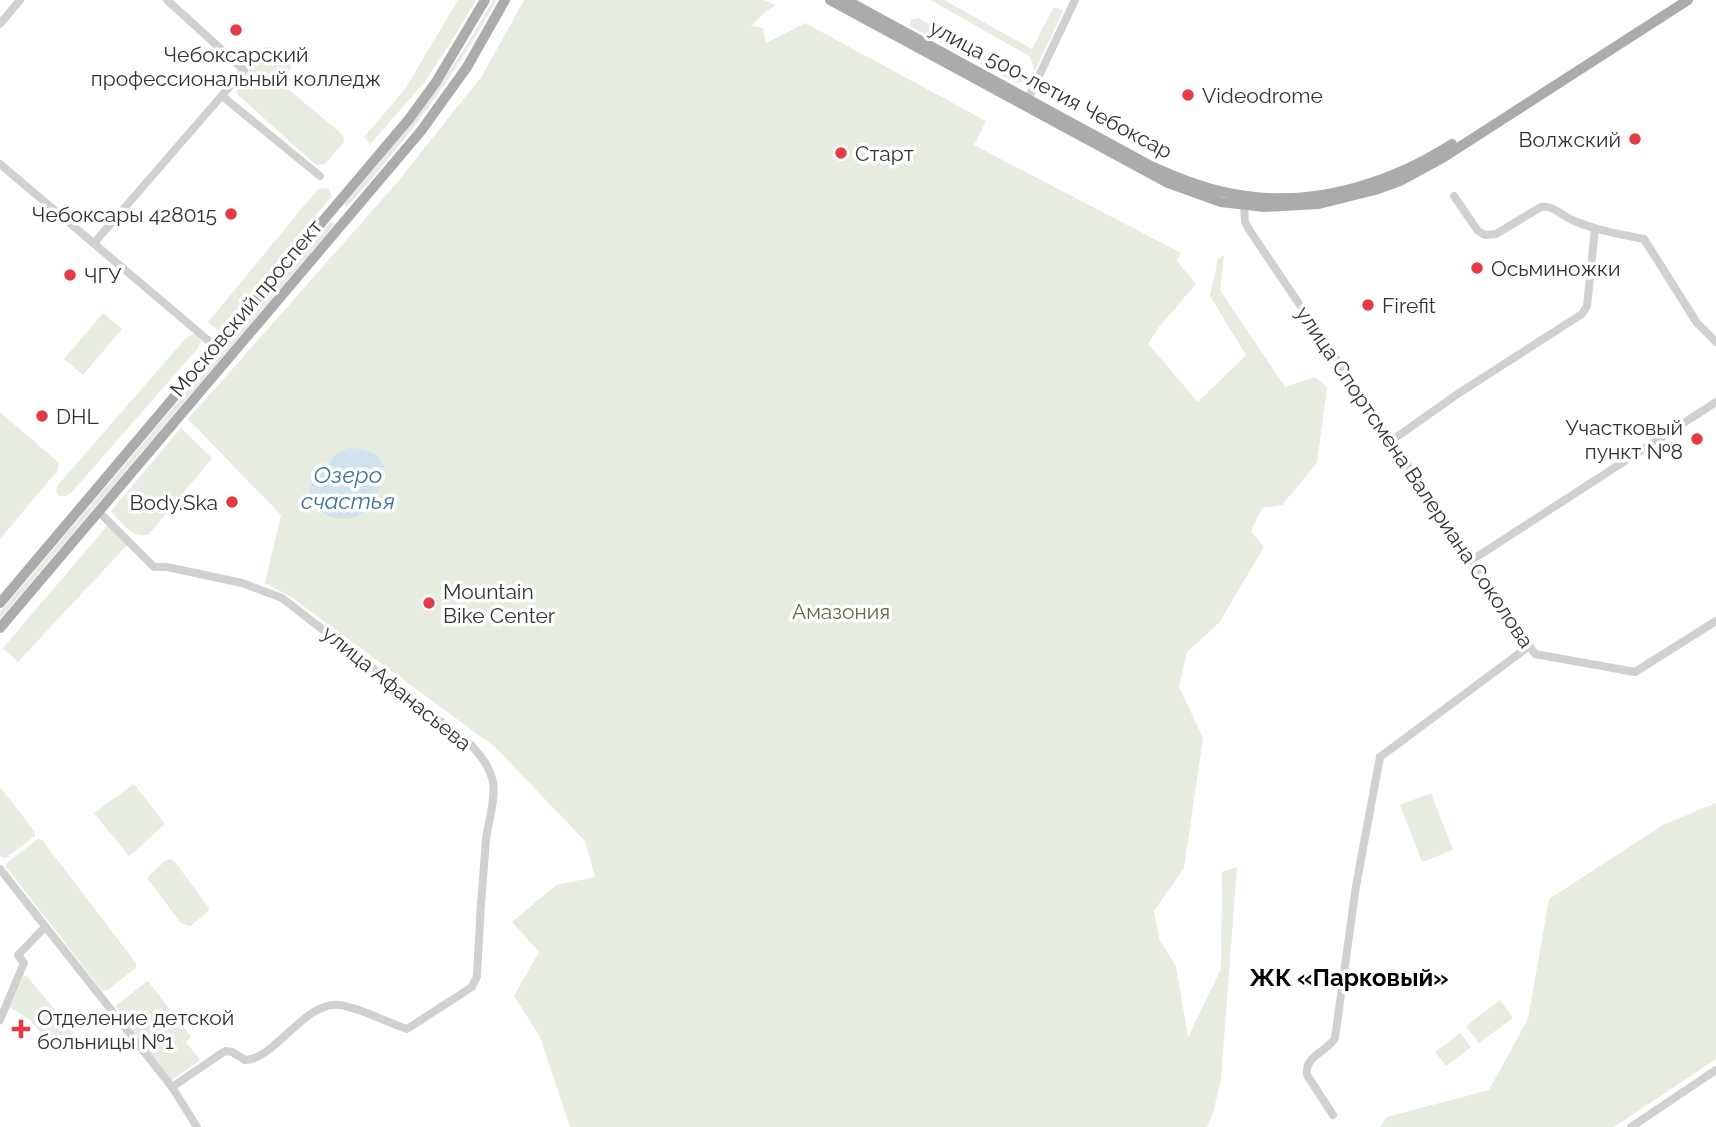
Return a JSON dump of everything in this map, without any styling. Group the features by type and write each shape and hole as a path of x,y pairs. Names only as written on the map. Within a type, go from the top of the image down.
{"main road":[{"name":"Московский проспект","path":"0,603 422,101 460,45 485,0"},
{"name":"Московский проспект","path":"0,628 448,96 505,0"},
{"name":"улица 500-летия Чебоксар","path":"830,0 899,33 1185,190 1288,207 1319,204 1375,190 1421,166 1602,51"},
{"name":"улица 500-летия Чебоксар","path":"846,0 899,33"},
{"path":"1602,51 1675,0"},
{"path":"1602,51 1688,0"},
{"path":"332,210 345,221"}],"street":[{"path":"0,24 20,0"},
{"path":"94,243 244,70 167,0"},
{"path":"1027,103 1075,0"},
{"path":"222,96 320,176"},
{"path":"0,164 216,347"},
{"path":"1454,196 1478,230 1485,235 1496,234 1541,206 1548,206 1569,219 1595,229 1644,239 1697,323 1716,342"},
{"name":"улица Спортсмена Валериана Соколова","path":"1244,201 1245,222 1250,231 1535,654 1628,672 1640,669 1716,621"},
{"path":"1391,440 1582,314 1587,306 1595,229"},
{"path":"1472,560 1716,402"},
{"name":"улица Афанасьева","path":"99,512 154,567 167,567 242,583 282,598 471,745 490,770 494,791 482,881 477,976 472,987 407,1029 339,1005 326,1006 257,1057 245,1060 225,1051 172,1087"},
{"path":"1333,1115 1307,1076 1306,1068 1335,1038 1356,886 1380,757 1528,647"},
{"path":"0,869 172,1087 197,1127"},
{"path":"0,1020 24,963 18,955 45,927"},
{"path":"1631,1127 1716,1070"}],"green space":[{"path":"458,0 476,0 424,83 370,144 364,137 405,89"},
{"path":"493,0 496,0 446,82 409,133 347,207 344,204 443,81"},
{"name":"Амазония","path":"524,0 763,0 776,5 751,26 763,28 766,43 805,23 986,121 974,145 1181,253 1177,261 1196,284 1148,344 1198,402 1246,355 1210,296 1218,259 1224,255 1220,290 1285,387 1315,377 1327,387 1317,463 1282,505 1262,508 1251,531 1264,547 1219,623 1187,652 1179,687 1203,738 1184,868 1154,911 1159,939 1176,966 1188,1037 1221,969 1222,872 1237,867 1221,1079 1207,1127 570,1127 540,1037 514,996 539,952 512,922 556,885 595,877 585,841 495,747 291,597 265,583 281,515 188,419 395,185 482,76"},
{"path":"930,0 944,0 1032,49 1054,7 1063,11 1035,71 1029,56"},
{"path":"918,18 1023,74 1028,77 1026,81 1016,83 910,26 911,20"},
{"path":"265,47 270,47 290,63 291,68 281,81 282,84 343,135 344,142 325,164 316,165 237,94 236,88"},
{"path":"328,188 332,196 219,331 208,322 318,189"},
{"path":"331,221 335,224 0,619 0,612"},
{"path":"103,313 122,329 83,375 64,359"},
{"path":"193,334 201,341 198,348 71,493 59,496 56,491 58,485 186,338"},
{"path":"0,412 59,463 58,470 0,539"},
{"path":"181,428 212,458 149,534 138,535 128,529 111,511"},
{"path":"107,526 128,544 18,662 3,648"},
{"path":"134,784 165,824 129,856 94,813"},
{"path":"0,787 35,832 35,836 5,858 0,856"},
{"path":"1431,793 1453,850 1422,862 1400,805"},
{"path":"1716,803 1716,1059 1614,1127 1380,1127 1387,1117 1489,1090 1528,1019 1549,899 1663,825"},
{"path":"38,839 42,840 136,963 136,968 106,991 101,989 6,867 7,863"},
{"path":"171,859 209,908 208,912 190,926 181,923 147,878 166,860"},
{"path":"26,975 74,1033 59,1047 52,1046 30,1020 10,1007"},
{"path":"148,981 191,1037 186,1042 200,1060 171,1081 115,1006"},
{"path":"1500,1000 1513,1018 1479,1043 1466,1026"},
{"path":"1460,1033 1471,1047 1446,1066 1435,1052"}],"water":[{"name":"Озеро счастья","path":"348,448 375,454 383,467 372,504 363,513 341,518 320,512 313,505 311,486 334,457"}],"place":[{"name":"Чебоксарский профессиональный колледж","path":"236,30"},
{"name":"Videodrome","path":"1188,95"},
{"name":"Волжский","path":"1635,139"},
{"name":"Старт","path":"841,153"},
{"name":"Чебоксары 428015","path":"231,214"},
{"name":"Осьминожки","path":"1477,268"},
{"name":"ЧГУ","path":"70,275"},
{"name":"Firefit","path":"1368,305"},
{"name":"DHL","path":"42,416"},
{"name":"Участковый пункт №8","path":"1697,439"},
{"name":"Body.Ska","path":"232,502"},
{"name":"Mountain Bike Center","path":"429,603"},
{"name":"Отделение детской больницы №1","path":"21,1029"}],"district":[{"name":"ЖК «Парковый»","path":"1349,977"}]}
